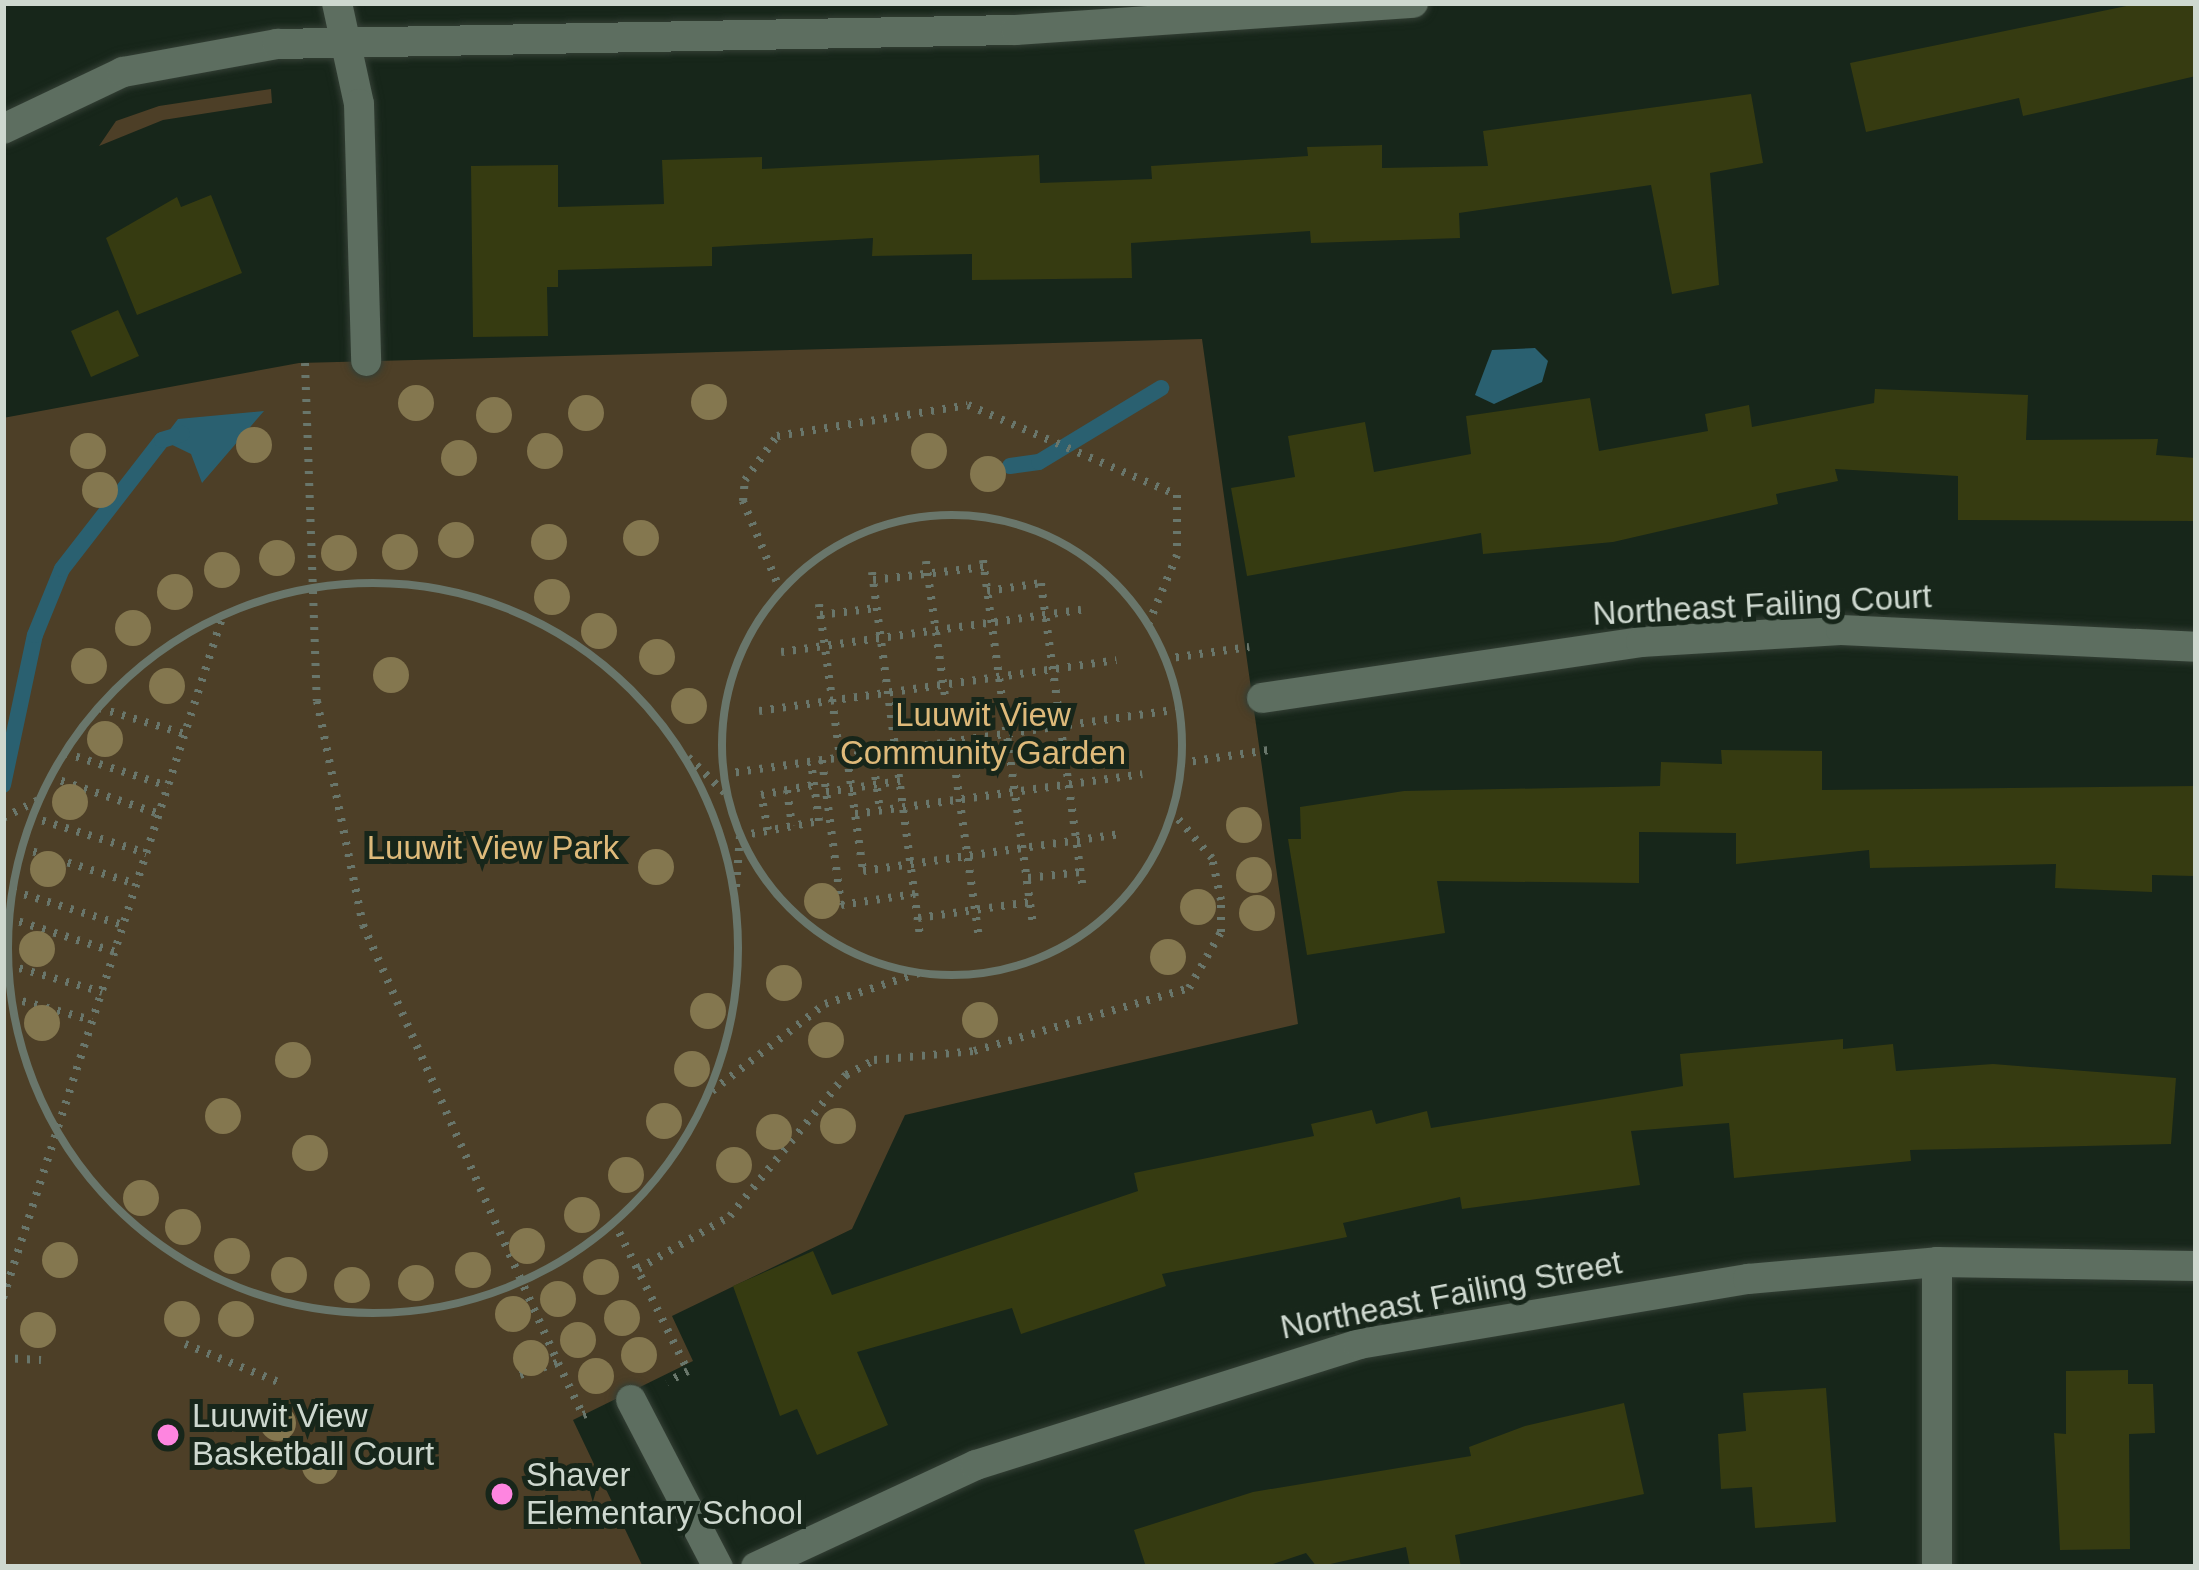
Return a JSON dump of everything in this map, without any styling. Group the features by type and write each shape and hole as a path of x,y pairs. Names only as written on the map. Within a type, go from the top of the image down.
{"street":[{"path":"337,3 340,38 359,104 366,362"},
{"path":"3,129 123,72 206,50 340,38 1413,3"},
{"name":"Northeast Failing Court","path":"1262,698 1641,642 1841,630 2196,647"},
{"path":"1937,1262 1937,1567"},
{"name":"Northeast Failing Street","path":"756,1567 976,1465 1359,1344 1551,1305 1937,1262 2196,1266"},
{"path":"631,1400 718,1567"}],"path":[{"path":"305,363 314,587 332,806 363,925 583,1415 631,1400 688,1371 614,1222"},
{"path":"781,592 743,501 745,480 777,436 944,403 1049,439 1177,495 1177,555 1148,625"},
{"path":"727,794 609,670 520,614 419,586 314,587 224,615 163,648 99,707 50,777 31,817 7,911 8,965 11,998 56,1132 142,1230 275,1300 388,1313 520,1281 614,1222 674,1155 706,1096 735,999 740,836 724,774 733,671 781,592 872,529 993,518 1070,548 1148,625 1164,659 1180,709 1181,763 1172,812 1134,885 1069,943 988,972 924,972 822,934 740,836"},
{"path":"926,561 978,933"},
{"path":"920,938 872,576 983,563 1033,924"},
{"path":"987,591 1041,584 1083,888"},
{"path":"877,608 820,609 863,871 1120,834"},
{"path":"781,652 1081,610"},
{"path":"3,1298 224,615"},
{"path":"1164,659 1249,647"},
{"path":"759,711 1116,660"},
{"path":"99,707 185,734"},
{"path":"724,774 1180,709"},
{"path":"679,748 735,894"},
{"path":"1181,763 1269,750"},
{"path":"65,753 168,786"},
{"path":"872,753 880,810"},
{"path":"822,760 842,904 915,894"},
{"path":"740,836 819,821 811,762"},
{"path":"855,814 1142,774"},
{"path":"50,777 159,814"},
{"path":"826,792 900,781"},
{"path":"768,830 761,795 814,785"},
{"path":"788,790 792,826"},
{"path":"3,818 40,800"},
{"path":"638,1269 730,1216 846,1075 874,1060 997,1046 1189,988 1221,932 1221,900 1212,858 1172,812"},
{"path":"31,817 146,853"},
{"path":"22,848 136,884"},
{"path":"1028,878 1081,872"},
{"path":"13,891 124,925"},
{"path":"918,918 1031,902"},
{"path":"7,911 115,952"},
{"path":"8,965 102,992"},
{"path":"706,1096 790,1024 924,972"},
{"path":"11,998 92,1020"},
{"path":"185,1344 283,1384"},
{"path":"3,1358 40,1360"},
{"path":"520,1375 557,1363"}],"green space":[{"path":"271,89 272,103 163,120 99,146 116,121 159,106"},
{"name":"Luuwit View Park","path":"1202,339 1298,1024 905,1115 852,1229 672,1316 693,1361 573,1420 643,1567 3,1567 3,418 299,363"}],"water":[{"path":"1535,348 1548,361 1542,382 1494,404 1475,395 1492,350"},
{"path":"264,411 202,483 191,454 162,440 178,419"}],"building":[{"path":"2141,3 2196,3 2196,76 2023,116 2019,98 1866,132 1850,63"},
{"path":"1751,94 1763,163 1710,173 1719,285 1672,294 1651,185 1459,213 1460,238 1311,243 1310,231 1131,243 1132,278 972,280 972,254 872,256 873,238 712,247 712,266 558,270 558,287 547,287 548,336 473,337 471,166 558,165 558,207 664,204 662,160 762,157 762,169 1039,155 1040,183 1152,179 1151,166 1308,156 1307,147 1382,145 1382,168 1488,166 1483,131"},
{"path":"211,195 242,273 137,315 106,238 177,197 181,207"},
{"path":"118,310 139,356 91,377 71,331"},
{"path":"1875,389 2028,395 2026,440 2158,439 2156,455 2196,458 2196,521 1958,520 1958,476 1835,469 1838,481 1776,494 1778,504 1613,542 1483,554 1481,533 1247,576 1231,488 1295,477 1288,436 1365,422 1374,472 1471,454 1466,416 1590,398 1599,451 1708,431 1705,414 1749,405 1752,427 1874,403"},
{"path":"1721,750 1822,751 1822,790 2196,786 2194,876 2152,875 2152,892 2055,888 2056,864 1870,868 1869,850 1736,864 1736,833 1639,832 1639,883 1437,881 1445,933 1307,955 1288,839 1301,839 1300,807 1404,791 1660,786 1661,762 1722,764"},
{"path":"1843,1039 1843,1049 1893,1044 1896,1071 1993,1064 2176,1078 2171,1144 1910,1150 1911,1161 1734,1178 1729,1123 1631,1131 1640,1185 1462,1209 1460,1197 1343,1223 1347,1237 1162,1274 1166,1286 1021,1334 1012,1308 857,1352 888,1425 817,1455 797,1409 780,1416 733,1286 813,1251 832,1295 1138,1191 1134,1173 1314,1136 1311,1124 1372,1110 1376,1124 1427,1111 1431,1128 1683,1086 1680,1054"},
{"path":"2128,1370 2128,1384 2153,1384 2155,1433 2129,1434 2130,1549 2060,1550 2054,1433 2066,1434 2066,1371"},
{"path":"1826,1388 1836,1522 1755,1528 1752,1487 1721,1489 1718,1434 1746,1431 1743,1393"},
{"path":"1624,1403 1644,1494 1455,1535 1461,1567 1410,1567 1406,1547 1317,1567 1306,1553 1264,1567 1146,1567 1134,1530 1253,1492 1471,1456 1469,1447 1525,1426"}],"waterway":[{"path":"1010,466 1039,462 1161,388"},
{"path":"3,785 35,635 62,569 162,440 182,434"}],"place":[{"name":"Luuwit View Basketball Court","path":"168,1435"},
{"name":"Shaver Elementary School","path":"502,1494"}],"park label":[{"name":"Luuwit View Community Garden","path":"983,734"}]}
